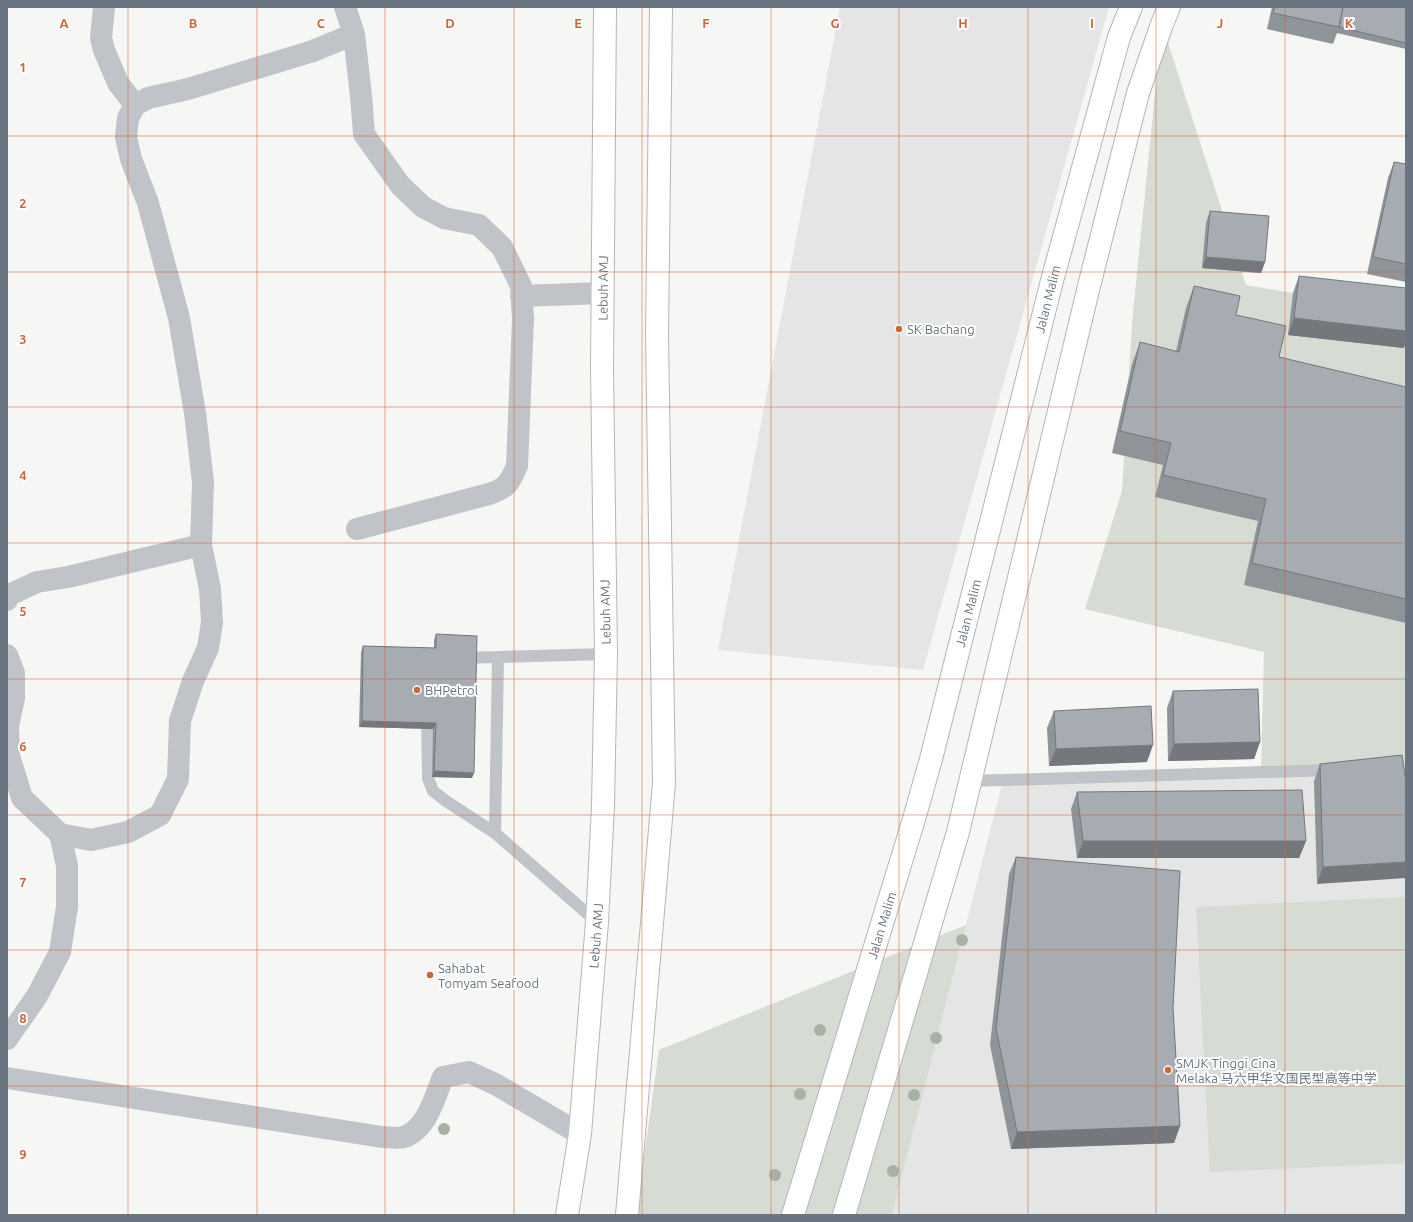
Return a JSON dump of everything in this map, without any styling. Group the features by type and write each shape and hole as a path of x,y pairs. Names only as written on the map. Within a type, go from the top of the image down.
{"main road":[{"name":"Lebuh AMJ","path":"567,1215 580,1134 603,806 606,654 603,293 605,7"},
{"path":"627,1215 664,783 657,335 661,7"},
{"name":"Jalan Malim","path":"793,1215 929,766 1053,277 1119,37 1131,7"},
{"path":"844,1215 958,832 1087,293 1136,101 1169,7"}],"street":[{"path":"104,7 101,38 104,50 118,83 135,104"},
{"path":"345,7 354,34 364,134 400,185 423,207 444,218 479,226 502,247 521,286 523,319 517,466 511,479 502,490 357,529"},
{"path":"7,655 14,673 14,698 8,726 9,756 14,802 60,834 91,840 128,832 160,815 178,779 180,720 193,681 208,648 212,622 210,590 201,546 203,482 196,412 179,318 148,203 131,159 126,137 128,118 135,104 148,98 188,90 313,51 354,34"},
{"path":"521,296 603,293"},
{"path":"7,600 9,595 38,582 68,577 201,546"},
{"path":"7,1039 36,996 60,952 67,907 67,866 60,834"},
{"path":"7,1078 382,1137 403,1138 420,1127 444,1077 469,1072 497,1085 580,1134"}],"lane":[{"path":"451,658 606,654"},
{"path":"496,833 498,657"},
{"path":"427,700 428,778 433,791 496,833 596,922"},
{"path":"971,781 1345,769"}],"shaded area":[{"name":"SK Bachang","path":"840,7 1109,7 923,670 718,650"},
{"path":"1162,24 1246,285 1293,293 1406,305 1406,772 1261,772 1264,652 1085,609 1122,491 1132,323"},
{"name":"SMJK Tinggi Cina Melaka 马六甲华文国民型高等中学","path":"1406,761 1406,1215 892,1215 1004,776"},
{"path":"1405,897 1406,1163 1210,1172 1196,907"},
{"path":"966,925 892,1215 636,1215 659,1050"}],"building":[{"path":"1275,7 1343,7 1339,27 1273,13"},
{"path":"1343,7 1406,7 1406,43 1339,27"},
{"path":"1394,162 1406,164 1406,264 1373,257"},
{"path":"1210,211 1269,216 1265,262 1206,257"},
{"path":"1299,276 1406,288 1406,331 1294,318"},
{"path":"1194,286 1240,296 1236,315 1286,326 1279,357 1406,387 1406,599 1252,563 1266,499 1163,475 1171,443 1120,431 1140,342 1179,352"},
{"name":"BHPetrol","path":"436,634 477,636 474,773 434,771 436,723 362,721 363,646 436,648"},
{"path":"1258,689 1260,742 1174,744 1173,691"},
{"path":"1151,706 1153,745 1056,749 1054,711"},
{"path":"1402,755 1406,782 1406,862 1323,867 1320,764"},
{"path":"1302,790 1306,841 1083,841 1077,792"},
{"path":"1016,857 1180,871 1173,1008 1180,1126 1017,1132 996,1028"}],"place":[{"name":"SK Bachang","path":"899,329"},
{"name":"BHPetrol","path":"417,690"},
{"name":"Sahabat Tomyam Seafood","path":"430,975"},
{"name":"SMJK Tinggi Cina Melaka 马六甲华文国民型高等中学","path":"1168,1070"}]}
